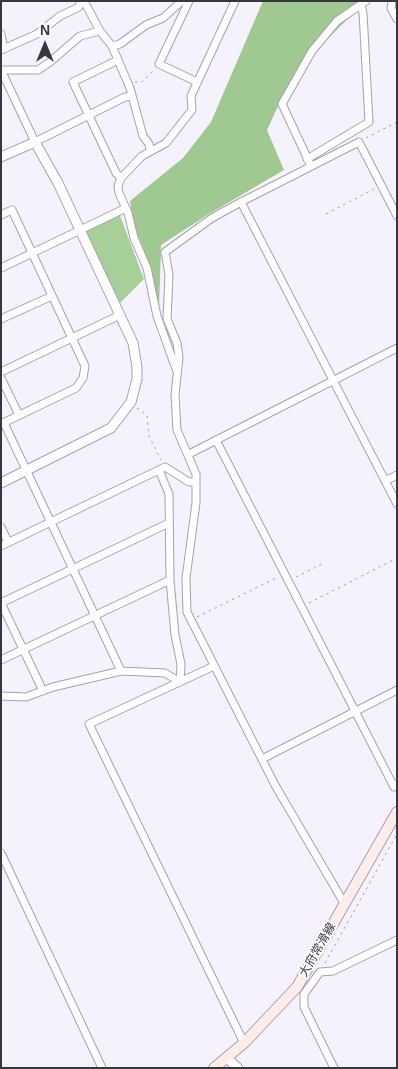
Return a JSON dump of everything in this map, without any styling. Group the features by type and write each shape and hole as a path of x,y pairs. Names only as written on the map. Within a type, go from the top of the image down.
{"main road":[{"name":"大府常滑線","path":"214,1068 228,1059 297,987 397,812"}],"street":[{"path":"1,34 3,49 37,34 60,16 79,7 80,1"},
{"path":"84,1 100,30 112,46 127,81 143,136 149,144 150,150"},
{"path":"112,46 120,44 146,24 163,18 182,1"},
{"path":"189,1 159,64 197,82"},
{"path":"177,369 157,316 147,268 134,238 126,208 119,193 121,178 150,150 166,143 192,110 191,96 235,1"},
{"path":"392,1 391,8 397,18"},
{"path":"309,163 282,104 312,51 340,19 363,3"},
{"path":"344,903 275,786 187,612 186,578 196,503 196,474 189,454 177,430 175,395 179,356 177,343 167,320 169,275 164,252 198,227 309,163 368,122 363,3"},
{"path":"1,482 101,435 118,420 129,404 137,379 136,356 120,315 1,70 38,70 80,36 100,30"},
{"path":"118,60 73,82 116,173 121,178"},
{"path":"1,157 132,96"},
{"path":"309,163 359,142 397,216"},
{"path":"241,202 334,380 360,436 397,504"},
{"path":"1,268 126,208"},
{"path":"1,215 12,210 85,366 80,384 3,424 74,568 121,671"},
{"path":"1,320 52,296"},
{"path":"1,372 120,315"},
{"path":"189,454 397,348"},
{"path":"1,378 19,415"},
{"path":"216,440 394,787 397,784"},
{"path":"162,469 189,482 196,482"},
{"path":"1,527 5,544 162,469"},
{"path":"162,469 168,494 170,580 174,628 181,664 180,682"},
{"path":"385,480 397,475"},
{"path":"43,691 1,603 169,523"},
{"path":"1,660 170,580"},
{"path":"214,666 89,724 244,1043"},
{"path":"1,696 26,697 108,672 166,673 180,682"},
{"path":"262,759 397,690"},
{"path":"1,854 102,1068"},
{"path":"334,1068 302,1004 304,994 320,972 333,971 397,940"},
{"path":"228,1059 238,1068"}],"path":[{"path":"127,81 142,82 159,64"},
{"path":"359,142 397,122"},
{"path":"326,214 381,186"},
{"path":"129,404 145,412 147,415 149,436 162,469"},
{"path":"301,607 397,558"},
{"path":"191,620 322,564"},
{"path":"320,972 397,834"}],"green space":[{"path":"263,1 366,1 313,53 280,102 267,130 284,170 161,245 159,310 152,273 133,222 130,201 183,158 211,122"},
{"path":"119,213 144,279 118,305 84,231"}]}
